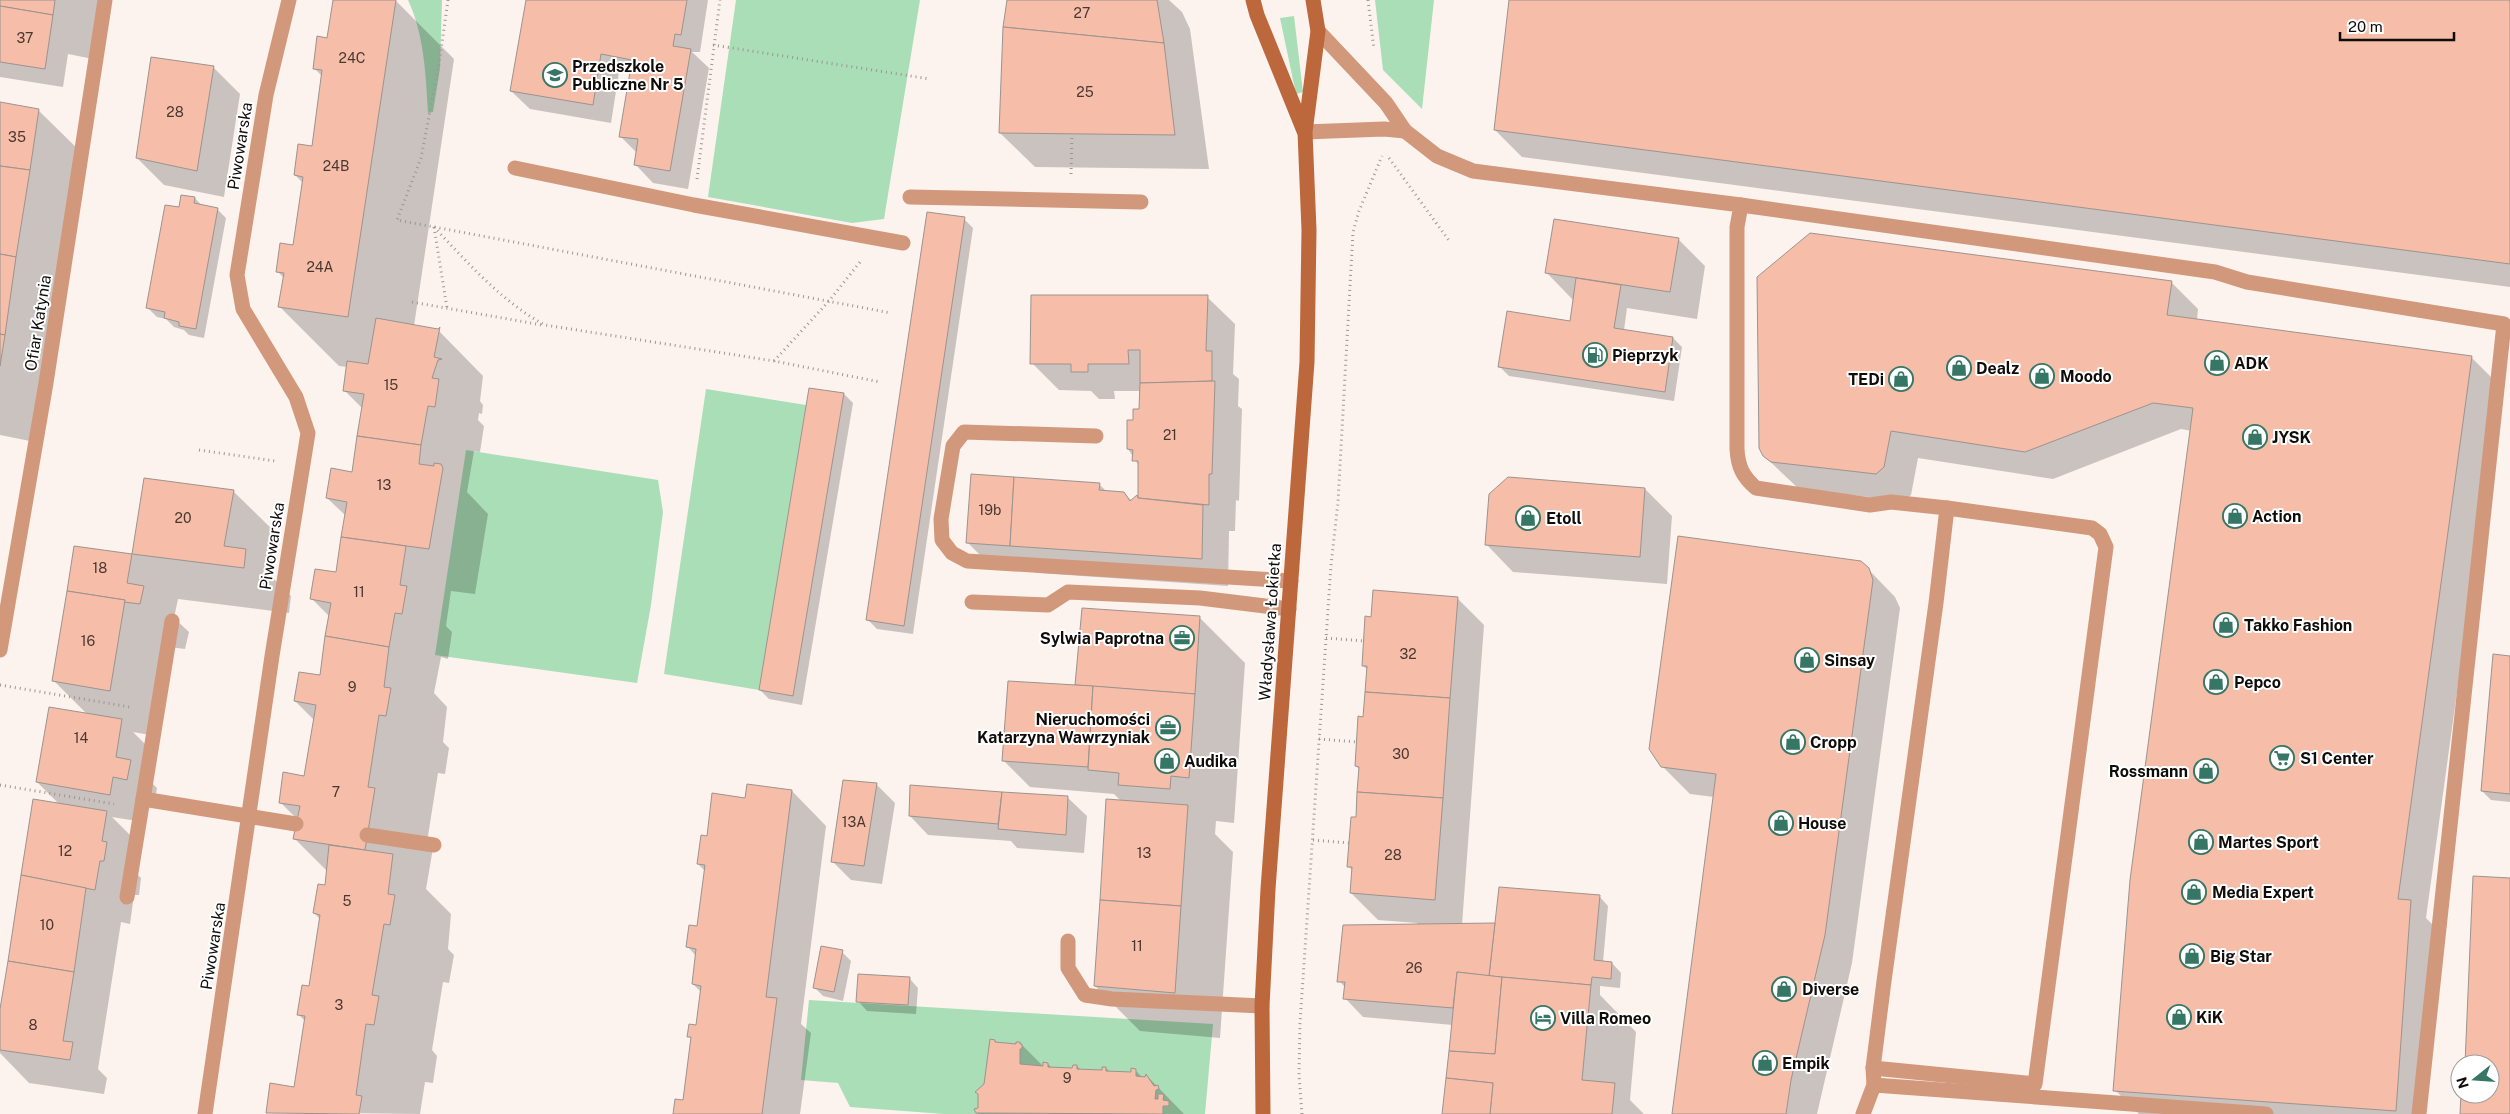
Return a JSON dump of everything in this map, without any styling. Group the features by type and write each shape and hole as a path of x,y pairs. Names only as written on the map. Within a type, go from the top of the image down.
{"main road":[{"name":"Władysława Łokietka","path":"1253,0 1257,15 1305,132"},
{"name":"Władysława Łokietka","path":"1264,1114 1262,1006 1268,889 1307,362 1309,230 1305,132 1318,31 1313,0"}],"street":[{"name":"Ofiar Katynia","path":"0,650 46,383 105,0"},
{"name":"Piwowarska","path":"205,1114 250,817 272,656 308,433 296,397 243,309 237,275 266,95 288,0"},
{"path":"1318,31 1386,103 1405,131 1437,156 1472,171 1741,205 2214,272 2246,282 2504,324 2418,1114"},
{"path":"1305,132 1384,129 1405,131"},
{"path":"515,168 694,205 902,243"},
{"path":"910,197 1141,202"},
{"path":"1741,205 1737,227 1737,449 1738,464 1745,479 1756,488 1870,505 1890,502 2092,528 2100,534 2106,547 2035,1084 1873,1068"},
{"path":"1096,436 964,432 953,446 941,519 942,540 952,553 968,561 1291,581"},
{"path":"1862,1114 1874,1085 1873,1068 1947,508"},
{"path":"972,602 1048,605 1068,592 1200,598 1289,609"},
{"path":"127,898 172,621"},
{"path":"142,804 296,824"},
{"path":"367,835 434,845"},
{"path":"1068,940 1068,968 1085,995 1112,999 1262,1006"},
{"path":"1874,1085 2266,1114"}],"path":[{"path":"448,0 439,64 421,158 397,220 891,312"},
{"path":"694,205 720,0"},
{"path":"1368,0 1375,51"},
{"path":"714,45 930,79"},
{"path":"1071,201 1072,135"},
{"path":"1302,1114 1299,1075 1300,1023 1326,638 1338,502 1353,232 1359,211 1384,151 1450,242"},
{"path":"434,227 447,308"},
{"path":"434,227 498,292 527,316 546,325"},
{"path":"774,361 829,301 879,239"},
{"path":"412,302 774,361 880,382"},
{"path":"199,450 303,465"},
{"path":"1326,638 1364,641"},
{"path":"0,685 157,711"},
{"path":"1319,739 1357,742"},
{"path":"0,785 142,804"},
{"path":"1313,840 1349,843"}],"green space":[{"path":"408,0 442,0 440,68 433,112 428,113 421,41"},
{"path":"736,0 920,0 884,219 852,223 708,197"},
{"path":"1375,0 1434,0 1422,109 1383,70"},
{"path":"1294,16 1303,92 1296,94 1280,18"},
{"path":"706,389 806,405 759,690 664,674"},
{"path":"466,450 658,480 663,512 651,605 637,683 435,655"},
{"path":"809,1000 1213,1024 1205,1114 944,1114 850,1107 838,1083 801,1080"}],"building":[{"path":"0,0 55,0 53,15 0,6"},
{"path":"333,0 396,0 348,317 278,307 284,273 276,272 280,243 293,245 303,177 294,175 298,144 312,146 322,70 313,69 317,36 327,38"},
{"name":"Przedszkole Publiczne Nr 5","path":"526,0 687,0 681,35 675,34 673,46 691,49 670,171 634,165 638,139 619,137 632,60 601,54 593,105 510,91"},
{"path":"1007,0 1157,0 1164,43 1003,27"},
{"path":"1509,0 2510,0 2510,264 1494,130"},
{"path":"0,6 53,15 45,69 0,62"},
{"path":"1003,27 1164,43 1175,135 999,133"},
{"path":"151,57 214,66 197,171 136,158"},
{"path":"0,102 39,109 30,170 0,166"},
{"path":"0,166 30,170 16,257 0,254"},
{"path":"181,195 195,197 194,203 218,208 196,329 179,326 179,322 164,318 165,312 146,308 165,205 179,207"},
{"path":"927,212 965,217 904,626 866,620"},
{"path":"1554,219 1679,238 1670,292 1545,273"},
{"name":"S1 Center","path":"1810,233 2172,281 2167,315 2472,356 2398,899 2411,900 2396,1111 2113,1091 2130,880 2193,408 2153,403 2025,452 1891,431 1884,467 1876,474 1771,462 1763,456 1759,448 1757,277"},
{"path":"0,254 16,257 5,335 0,334"},
{"path":"1576,278 1621,285 1614,328 1673,337 1665,392 1498,367 1507,311 1570,321"},
{"path":"1031,295 1208,295 1206,351 1212,351 1212,381 1140,383 1140,350 1128,350 1129,364 1088,364 1088,372 1071,372 1071,364 1030,364"},
{"path":"376,318 438,329 440,327 434,357 442,359 438,360 432,378 439,379 435,407 428,406 421,445 357,436 364,394 343,391 347,361 368,364"},
{"path":"0,334 5,335 0,366"},
{"path":"1215,381 1209,505 1138,498 1138,461 1132,461 1133,450 1127,449 1127,420 1133,420 1133,409 1139,409 1140,383"},
{"path":"809,388 844,393 793,696 759,690"},
{"path":"357,436 421,445 419,464 434,466 434,463 441,464 443,468 429,549 341,537 347,502 326,498 331,468 352,472"},
{"path":"971,474 1014,477 1010,546 966,543"},
{"path":"1014,477 1100,483 1099,490 1124,492 1130,501 1137,495 1138,498 1203,505 1202,559 1010,546"},
{"path":"1508,477 1645,488 1640,557 1485,545 1489,494"},
{"path":"144,478 234,490 224,546 246,549 244,568 132,554"},
{"path":"1678,536 1861,561 1869,568 1873,580 1825,935 1791,1080 1786,1114 1672,1114 1716,774 1661,767 1649,749"},
{"path":"341,537 406,546 400,585 407,586 402,614 395,613 389,647 325,636 331,603 310,599 315,569 336,572"},
{"path":"74,546 132,554 127,583 144,586 140,604 67,591"},
{"path":"1373,590 1458,597 1450,698 1365,692 1367,666 1362,666 1365,616 1371,617"},
{"path":"67,591 125,600 110,691 52,681"},
{"path":"1082,608 1200,616 1195,694 1075,685"},
{"path":"325,636 389,647 384,687 391,688 386,716 379,715 368,787 375,788 365,850 293,839 300,806 279,803 283,772 304,776 316,705 294,701 299,672 320,675"},
{"path":"2493,654 2510,656 2510,794 2481,791"},
{"path":"1008,681 1093,686 1088,767 1002,761"},
{"path":"1093,686 1195,694 1189,778 1171,776 1170,789 1118,785 1119,773 1088,770"},
{"path":"1365,692 1450,698 1443,798 1357,792 1359,767 1355,766 1358,716 1363,717"},
{"path":"49,707 122,719 116,757 131,760 127,780 113,777 110,795 36,782"},
{"path":"843,780 877,783 864,866 831,862"},
{"path":"747,784 792,790 766,997 777,998 762,1114 673,1114 675,1099 683,1100 691,1037 687,1037 689,1024 696,1025 701,986 692,984 696,949 686,947 689,925 697,926 705,865 697,864 701,835 707,836 712,793 745,798"},
{"path":"910,785 1002,792 998,824 909,816"},
{"path":"1002,792 1068,796 1066,835 998,829"},
{"path":"1357,792 1443,798 1435,900 1350,893 1352,867 1347,867 1351,817 1356,817"},
{"path":"33,799 107,811 102,841 107,842 104,861 100,861 95,890 21,875"},
{"path":"1106,799 1188,805 1181,906 1100,900"},
{"path":"329,845 393,854 388,894 395,895 390,925 384,924 372,995 379,996 374,1025 366,1024 356,1095 362,1096 359,1114 266,1113 270,1083 294,1087 305,1016 297,1015 302,985 309,986 320,915 313,913 318,884 325,885"},
{"path":"21,875 86,888 74,972 8,961"},
{"path":"2473,876 2510,878 2510,1114 2460,1114 2460,1104 2500,1104 2500,1054 2465,1054"},
{"path":"1499,887 1600,895 1594,960 1612,962 1611,979 1592,977 1591,985 1489,976"},
{"path":"1100,900 1181,906 1175,993 1094,986"},
{"path":"1495,923 1489,976 1457,972 1453,1008 1343,999 1345,982 1337,982 1343,925"},
{"path":"821,946 843,950 834,992 813,988"},
{"path":"8,961 74,972 63,1041 73,1042 70,1060 0,1050 0,1009"},
{"path":"1457,972 1502,977 1495,1054 1449,1051"},
{"path":"858,974 910,977 908,1005 856,1002"},
{"name":"Villa Romeo","path":"1502,977 1591,985 1582,1080 1615,1083 1612,1114 1490,1114 1493,1083 1446,1078 1449,1051 1495,1054"},
{"path":"990,1039 995,1040 995,1042 1016,1044 1016,1042 1020,1042 1022,1049 1020,1049 1020,1064 1043,1066 1043,1062 1048,1063 1048,1067 1072,1068 1073,1065 1077,1065 1077,1069 1102,1070 1102,1067 1106,1067 1106,1071 1131,1072 1131,1068 1136,1069 1136,1076 1145,1077 1146,1074 1154,1086 1158,1085 1159,1089 1156,1090 1155,1099 1158,1099 1158,1094 1164,1094 1163,1100 1169,1101 1169,1106 1163,1106 1163,1114 976,1113 974,1109 978,1108 978,1094 975,1092 984,1084"},
{"path":"1446,1078 1493,1083 1490,1114 1442,1114"}],"place":[{"name":"Przedszkole Publiczne Nr 5","path":"555,75"},
{"name":"Pieprzyk","path":"1595,355"},
{"name":"ADK","path":"2217,363"},
{"name":"Dealz","path":"1959,368"},
{"name":"Moodo","path":"2042,376"},
{"name":"TEDi","path":"1901,379"},
{"name":"JYSK","path":"2255,437"},
{"name":"Action","path":"2235,516"},
{"name":"Etoll","path":"1528,518"},
{"name":"Takko Fashion","path":"2226,625"},
{"name":"Sylwia Paprotna","path":"1182,638"},
{"name":"Sinsay","path":"1807,660"},
{"name":"Pepco","path":"2216,682"},
{"name":"Nieruchomości Katarzyna Wawrzyniak","path":"1168,728"},
{"name":"Cropp","path":"1793,742"},
{"name":"S1 Center","path":"2282,758"},
{"name":"Audika","path":"1167,761"},
{"name":"Rossmann","path":"2206,771"},
{"name":"House","path":"1781,823"},
{"name":"Martes Sport","path":"2201,842"},
{"name":"Media Expert","path":"2194,892"},
{"name":"Big Star","path":"2192,956"},
{"name":"Diverse","path":"1784,989"},
{"name":"KiK","path":"2179,1017"},
{"name":"Villa Romeo","path":"1543,1018"},
{"name":"Empik","path":"1765,1063"}]}
